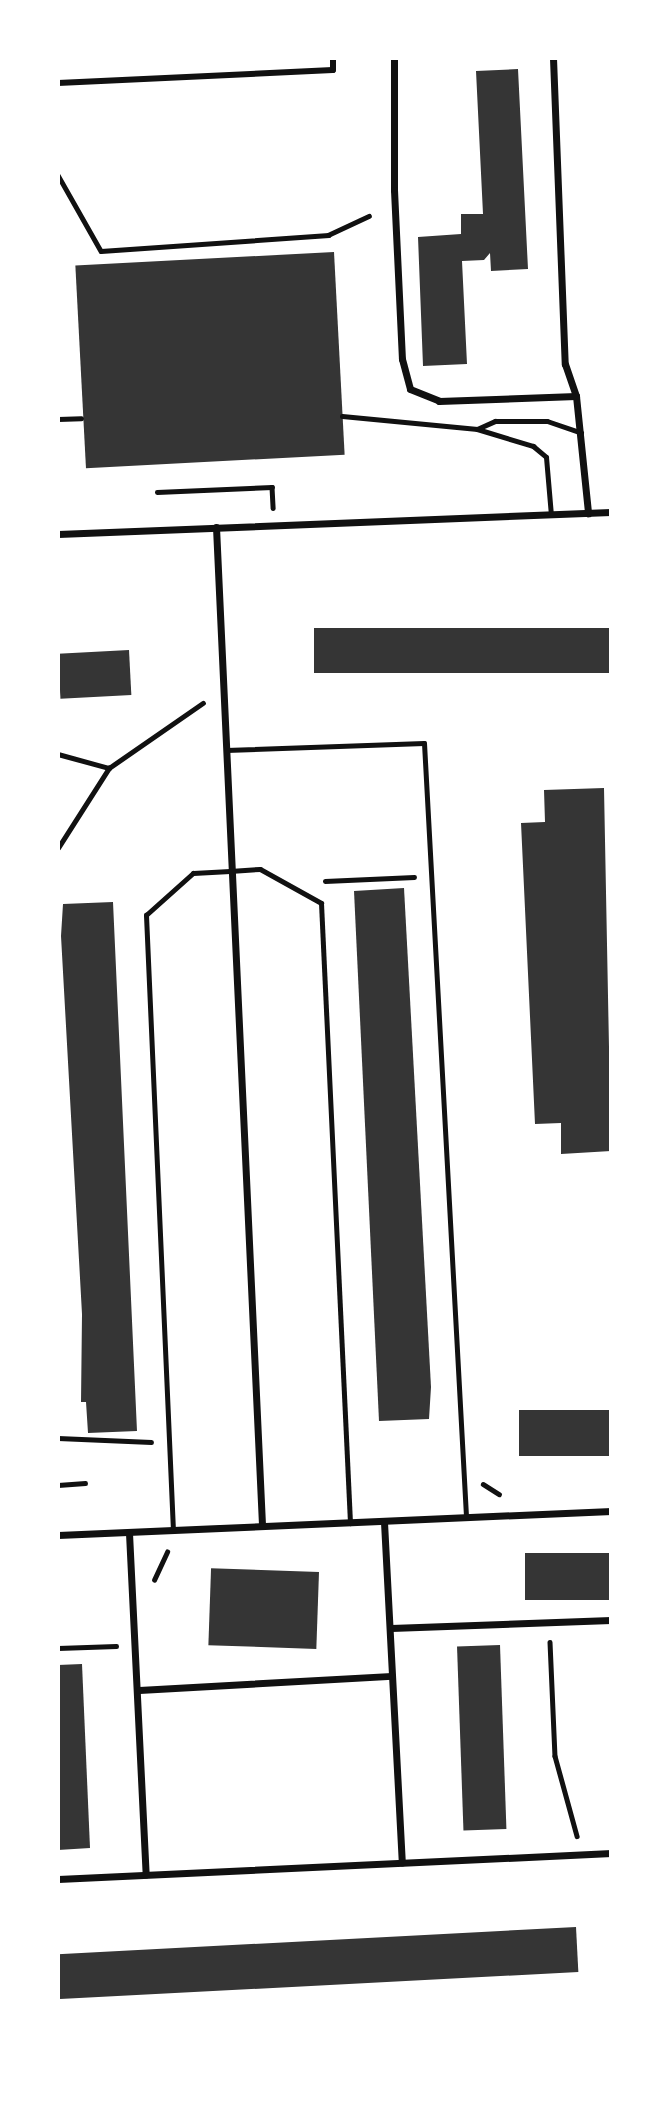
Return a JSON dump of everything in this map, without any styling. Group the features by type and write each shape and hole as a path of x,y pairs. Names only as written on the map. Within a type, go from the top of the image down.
{"street":[{"path":"58,83 333,70 333,58"},
{"path":"394,58 394,203 410,389 439,401 576,396"},
{"path":"553,58 565,364 576,396 588,513"},
{"path":"58,534 611,512"},
{"path":"216,527 262,1526"},
{"path":"58,1535 611,1511"},
{"path":"384,1522 402,1863"},
{"path":"129,1533 139,1690 146,1875"},
{"path":"391,1628 611,1620"},
{"path":"139,1690 392,1676"},
{"path":"58,1879 611,1853"}],"lane":[{"path":"342,416 477,429 533,446 546,457 551,515"},
{"path":"58,419 81,418"},
{"path":"477,429 495,421 547,421 581,433"},
{"path":"226,750 424,743 429,877 466,1517"},
{"path":"173,1531 146,915 193,873 260,869 321,903 350,1523"}],"path":[{"path":"58,175 101,251 328,235 369,216"},
{"path":"157,492 272,487 273,509"},
{"path":"58,848 109,768 203,703"},
{"path":"58,754 109,768"},
{"path":"310,884 429,877"},
{"path":"58,1438 169,1442"},
{"path":"58,1485 85,1483"},
{"path":"155,1592 161,1555 183,1550"},
{"path":"58,1648 126,1645"},
{"path":"551,1655 555,1756 577,1838"}],"building":[{"path":"518,69 528,269 491,271 490,253 484,260 462,261 467,364 423,366 418,237 461,234 461,214 483,214 476,71"},
{"path":"334,252 345,455 86,468 75,266"},
{"path":"314,628 611,628 611,673 314,673"},
{"path":"129,650 131,695 60,699 58,654"},
{"path":"604,788 611,1151 561,1154 561,1123 535,1124 521,823 545,822 544,790"},
{"path":"404,888 431,1387 429,1419 379,1421 354,891"},
{"path":"113,902 137,1431 88,1433 86,1402 81,1402 82,1314 61,936 63,904"},
{"path":"519,1410 611,1410 611,1456 519,1456"},
{"path":"525,1553 611,1553 611,1600 525,1600"},
{"path":"211,1568 319,1572 316,1649 208,1645"},
{"path":"500,1645 506,1829 463,1830 457,1647"},
{"path":"82,1664 90,1848 58,1850 58,1665"},
{"path":"576,1927 578,1972 60,1999 58,1954"}]}
